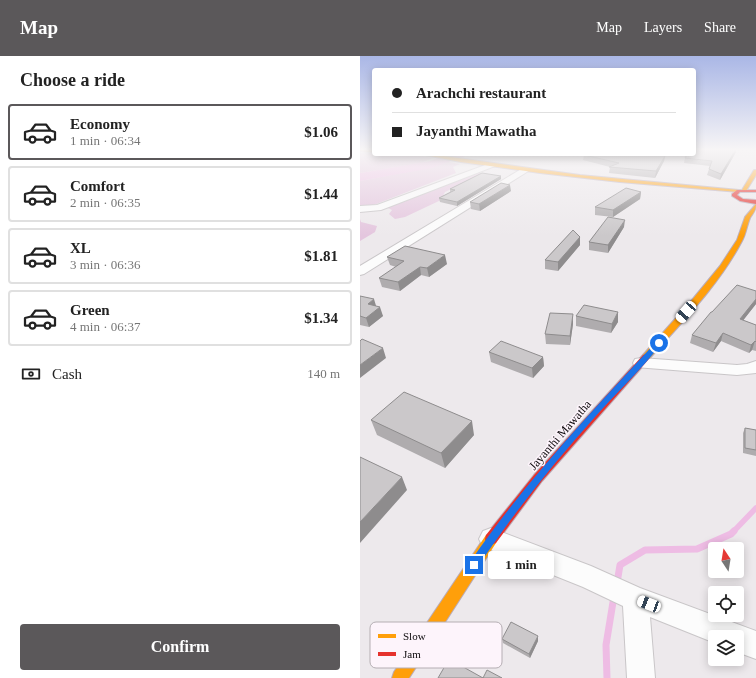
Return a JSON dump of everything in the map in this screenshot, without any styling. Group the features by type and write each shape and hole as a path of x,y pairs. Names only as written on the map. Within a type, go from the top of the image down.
{"main road":[{"path":"598,178 739,194 756,191"},
{"path":"739,194 751,178"},
{"path":"739,194 756,202"},
{"path":"739,194 748,217"},
{"name":"Jayanthi Mawatha","path":"437,622 491,539 538,478 591,417 642,363 723,267 740,240 748,217 756,206"},
{"name":"Jayanthi Mawatha","path":"400,678 407,668"}],"street":[{"path":"360,209 378,208 459,178"},
{"path":"360,271 513,178"},
{"path":"642,363 737,370 750,369 756,366"},
{"path":"491,539 591,578 629,596 718,630"},
{"path":"629,596 641,678"},
{"path":"744,640 756,645"}],"shaded area":[{"path":"375,178 443,178 371,206 360,206 360,181"},
{"path":"463,178 474,178 445,192 441,200 405,217 395,219 389,214 392,210 388,208 388,205"},
{"path":"360,219 361,222 377,226 375,232 360,241"}],"building":[{"path":"472,178 498,178 457,202 439,198 455,190 450,189"},
{"path":"501,183 510,185 479,204 470,202"},
{"path":"626,188 641,192 613,210 595,207"},
{"path":"608,217 625,220 608,245 589,242"},
{"path":"573,230 580,237 558,262 545,260"},
{"path":"405,246 445,255 427,268 420,267 398,282 379,278 404,261 387,257"},
{"path":"737,285 756,291 756,299 740,319 756,325 756,342 755,341 751,345 723,333 716,343 692,335 711,312"},
{"path":"360,296 374,299 368,304 380,307 366,318 360,316"},
{"path":"584,305 618,312 612,324 576,316"},
{"path":"550,313 573,314 570,336 545,334"},
{"path":"362,339 383,348 360,365 360,341"},
{"path":"501,341 543,357 532,368 489,352"},
{"path":"404,392 472,421 441,453 371,420"},
{"path":"745,428 756,430 756,450 745,448"},
{"path":"360,457 402,477 360,522"},
{"path":"511,622 538,636 529,654 502,639"},
{"path":"444,668 465,668 483,678 438,678"},
{"path":"487,670 502,678 483,678"}],"waterway":[{"path":"733,532 756,508"},
{"path":"617,583 620,565 645,550 697,549 733,532"},
{"path":"607,678 606,645 614,596"}],"traffic: slow":[{"path":"600,178 739,191"},
{"path":"744,190 752,178"},
{"path":"646,357 695,302 723,267 740,240 748,217 756,206"},
{"path":"437,622 491,539"},
{"path":"400,678 407,668"}],"traffic: jam":[{"path":"756,191 739,191 734,195 742,200 756,202"},
{"path":"491,539 538,478 646,357"}],"route":[{"path":"474,565 491,539 538,478 591,417 659,343"}]}
